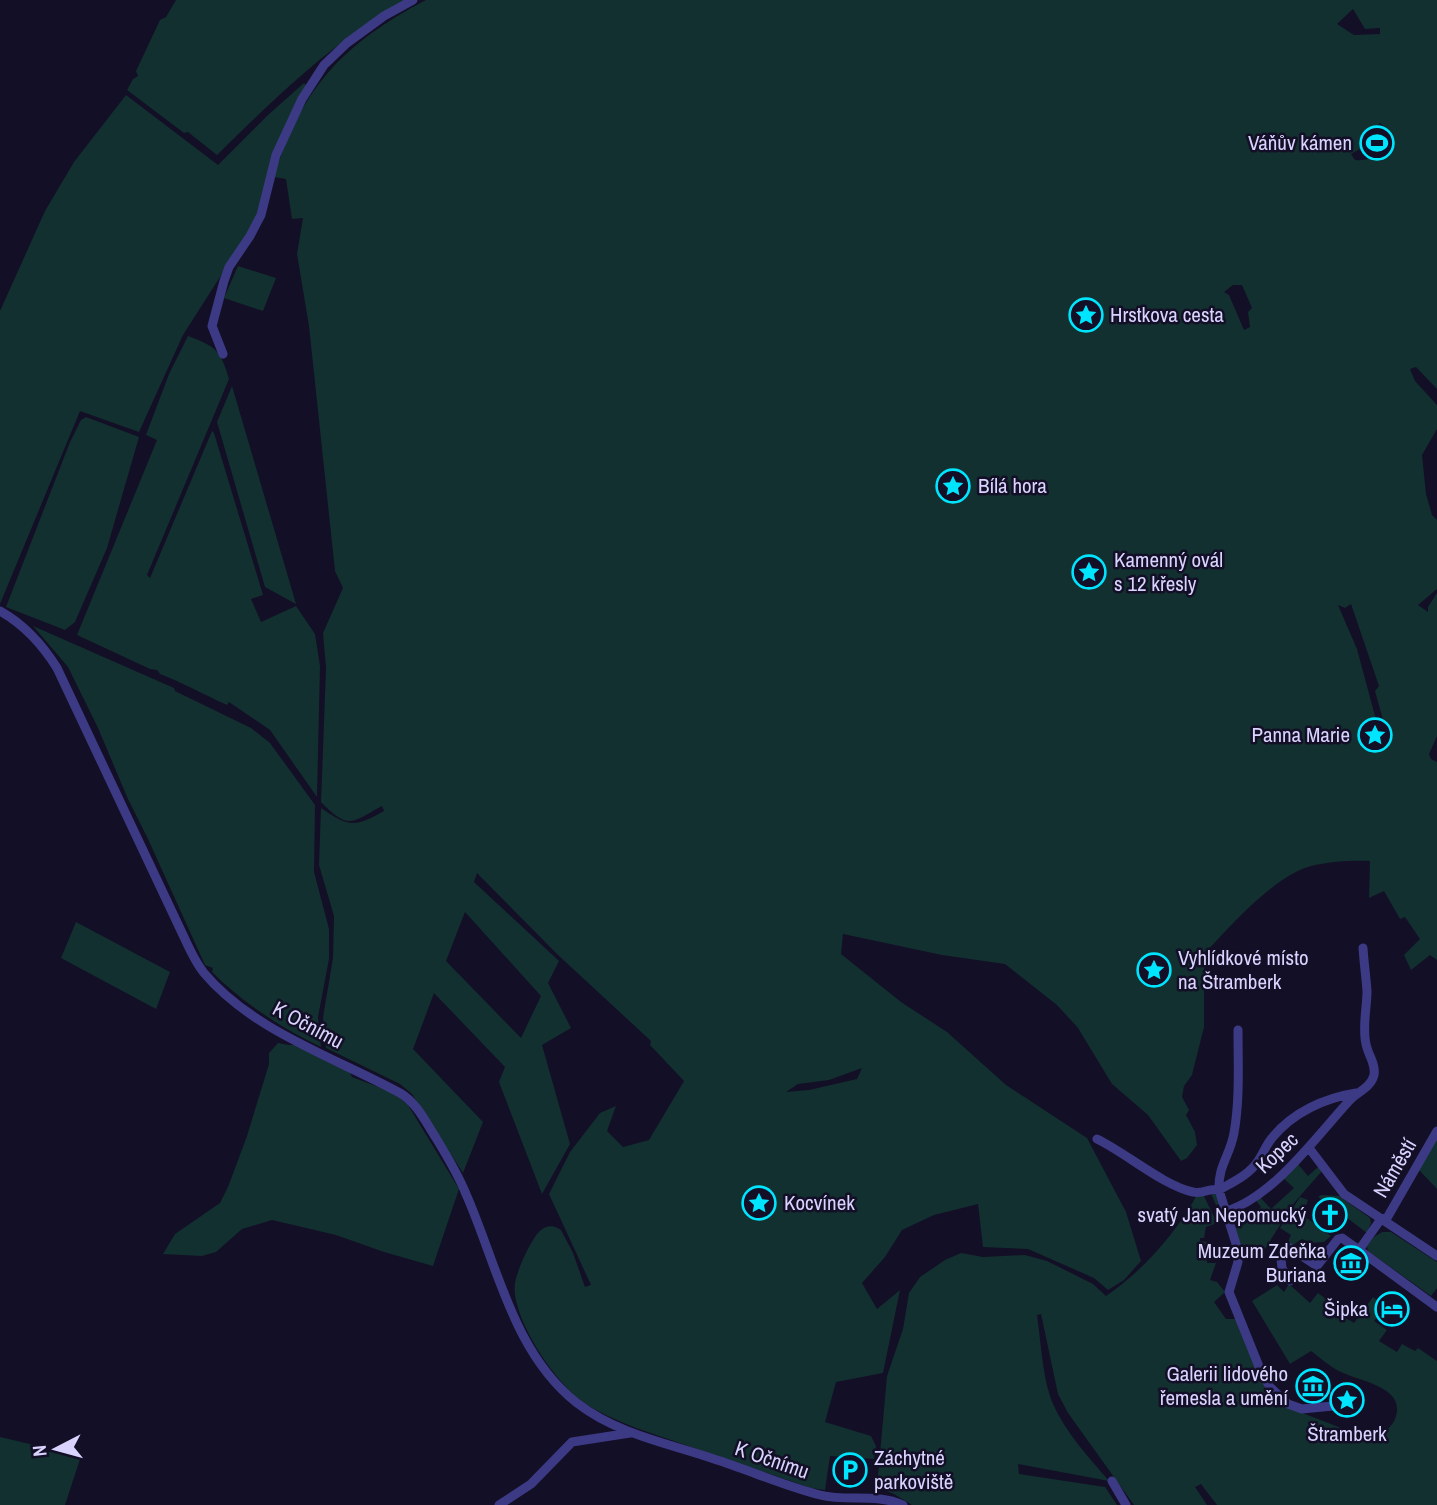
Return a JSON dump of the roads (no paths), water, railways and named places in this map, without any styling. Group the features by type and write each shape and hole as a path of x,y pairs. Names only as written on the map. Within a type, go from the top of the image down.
{"street":[{"path":"223,354 212,326 224,281 229,267 261,215 276,155 302,99 324,65 347,43 377,20 413,0"},
{"name":"K Očnímu","path":"0,611 16,620 35,637 57,668 202,971 228,997 271,1026 391,1088 415,1105 467,1194 496,1275 536,1357 559,1386 577,1403 632,1433 821,1495 857,1500 879,1498 903,1505"},
{"name":"Kopec","path":"1227,1211 1250,1200 1309,1148 1356,1093 1369,1085 1374,1065 1364,1036 1367,992 1363,948"},
{"name":"Kopec","path":"1219,1191 1219,1175 1234,1137 1238,1030"},
{"name":"Kopec","path":"1219,1191 1247,1174 1257,1163 1272,1137 1303,1111 1331,1097 1356,1093"},
{"name":"Náměstí","path":"1359,1250 1381,1219 1387,1218 1437,1131"},
{"path":"1097,1139 1191,1192 1199,1193 1212,1188 1219,1191 1235,1239 1238,1262 1229,1292 1262,1374 1270,1387 1288,1404 1302,1409 1333,1406"},
{"name":"Náměstí","path":"1309,1148 1344,1194 1437,1256"},
{"path":"1290,1281 1282,1268 1281,1259 1290,1248 1317,1266 1338,1239 1342,1238 1437,1307"},
{"name":"K Očnímu","path":"499,1505 531,1484 572,1442 632,1433"},
{"path":"1112,1481 1126,1505"}],"place":[{"name":"Váňův kámen","path":"1377,143"},
{"name":"Hrstkova cesta","path":"1086,315"},
{"name":"Bílá hora","path":"953,486"},
{"name":"Kamenný ovál s 12 křesly","path":"1089,572"},
{"name":"Panna Marie","path":"1375,735"},
{"name":"Vyhlídkové místo na Štramberk","path":"1154,970"},
{"name":"Kocvínek","path":"759,1203"},
{"name":"svatý Jan Nepomucký","path":"1330,1215"},
{"name":"Muzeum Zdeňka Buriana","path":"1351,1263"},
{"name":"Šipka","path":"1392,1309"},
{"name":"Galerii lidového řemesla a umění","path":"1313,1386"},
{"name":"Štramberk","path":"1347,1400"},
{"name":"Záchytné parkoviště","path":"850,1470"}]}
